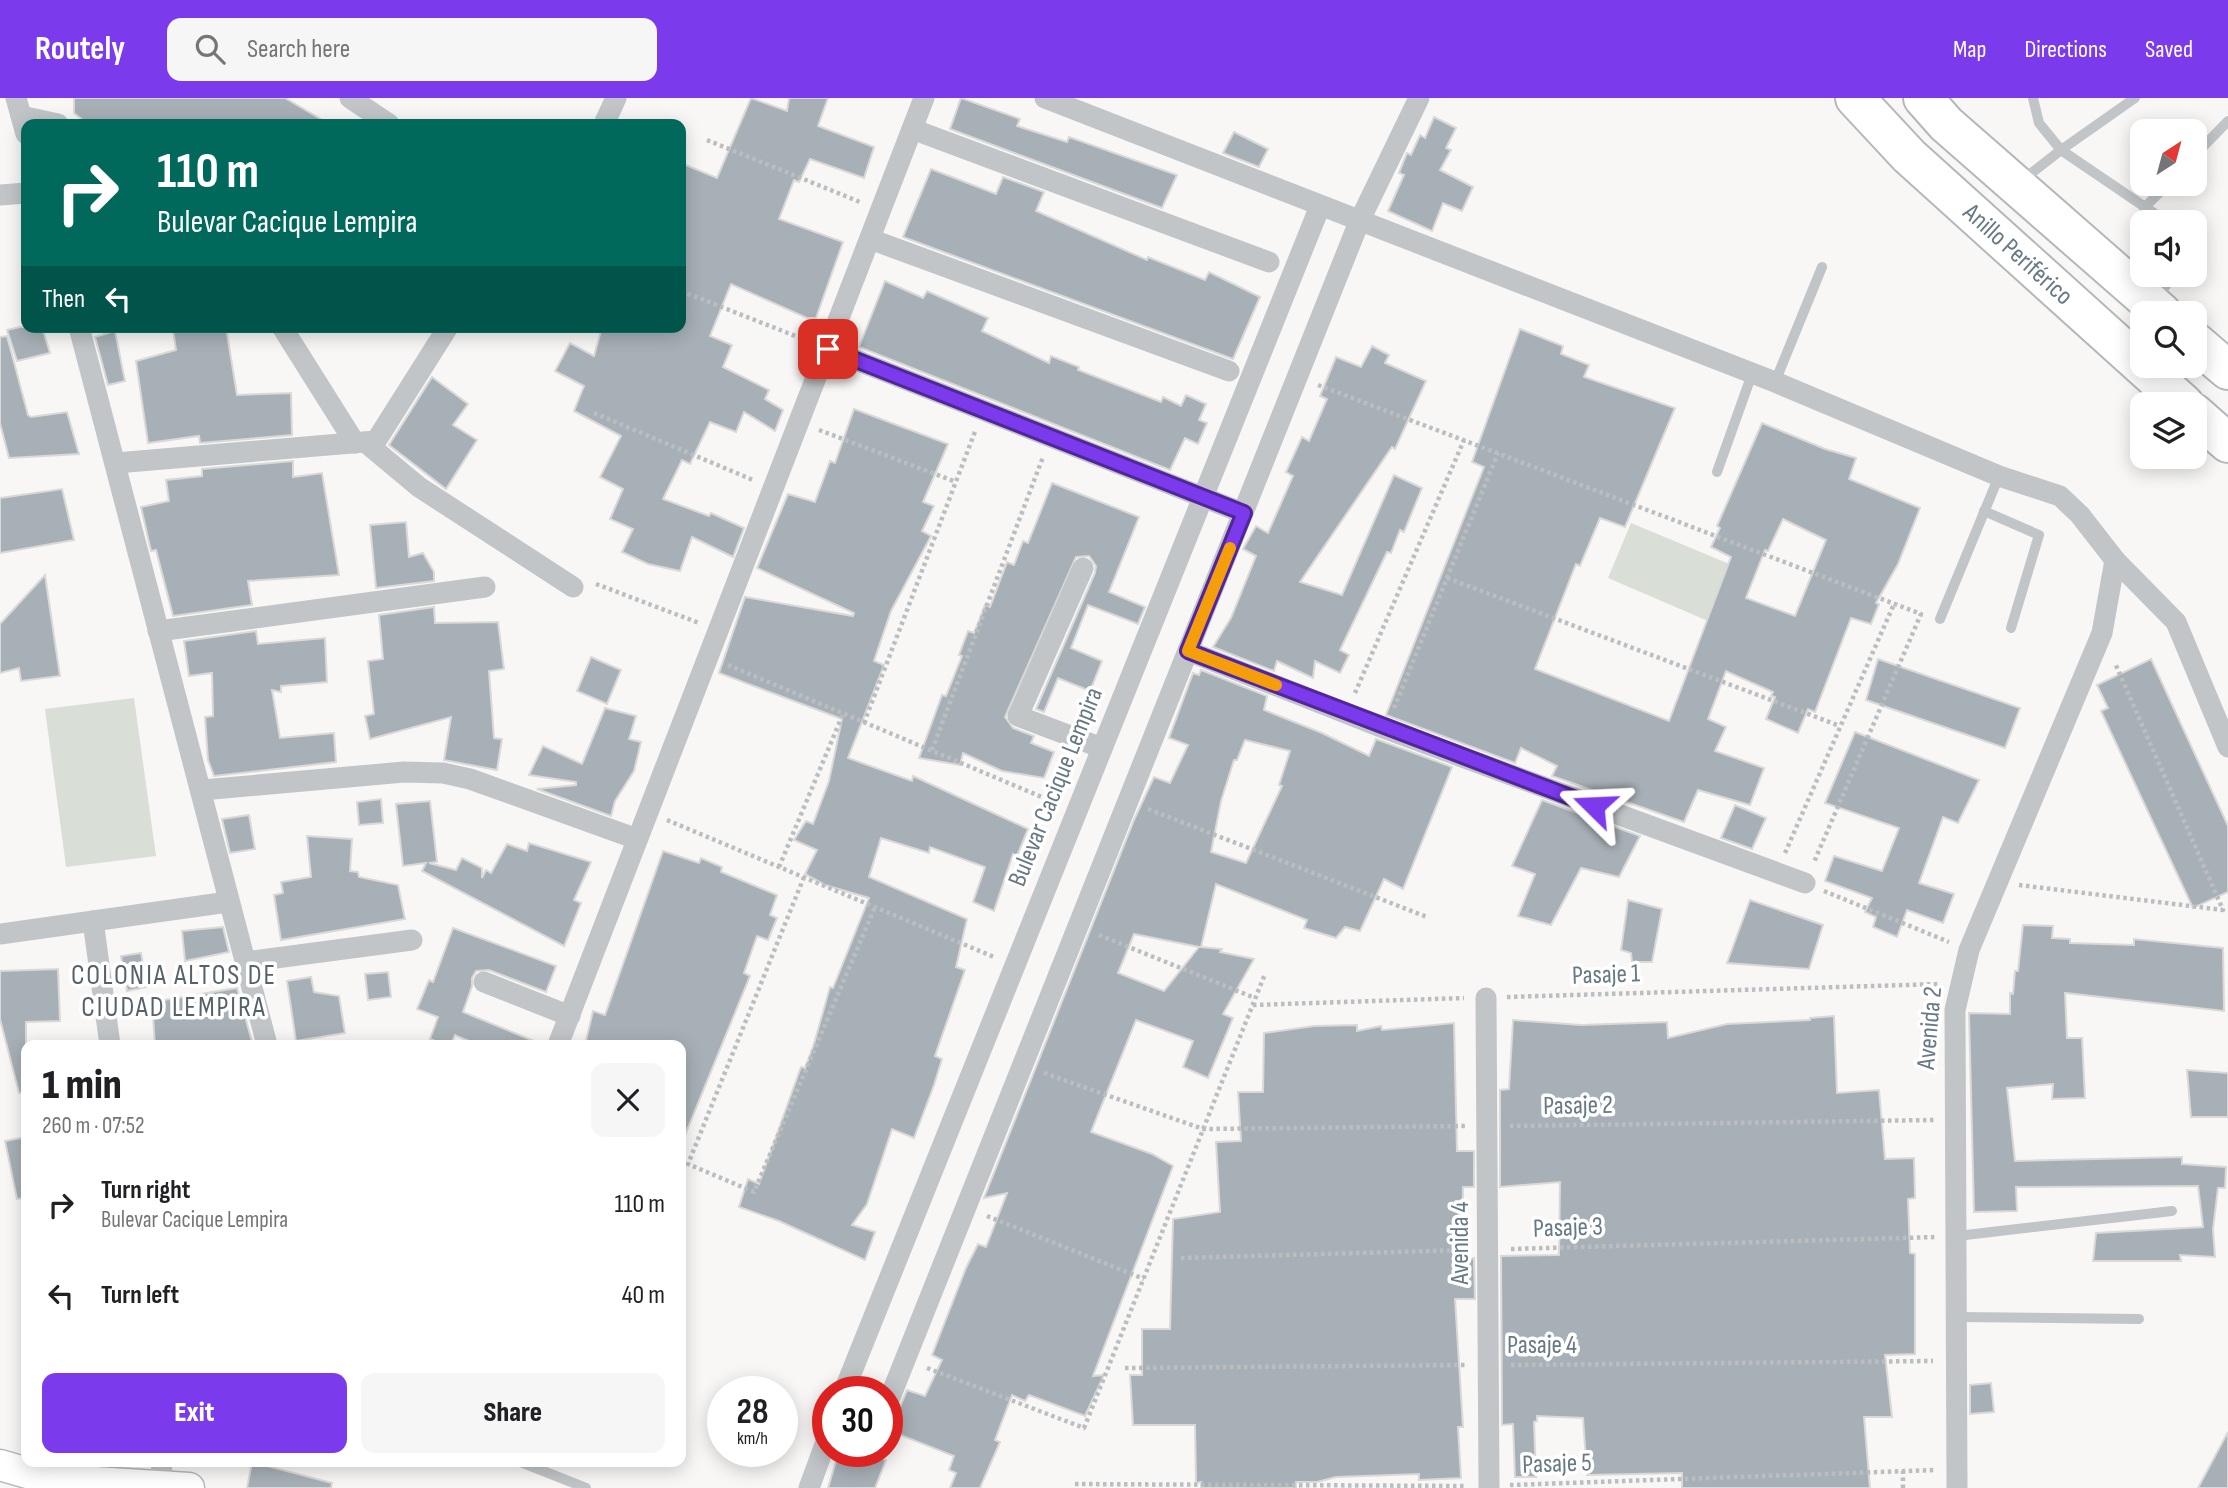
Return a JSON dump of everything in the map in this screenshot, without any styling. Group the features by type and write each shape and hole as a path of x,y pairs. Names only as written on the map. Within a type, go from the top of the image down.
{"highway":[{"name":"Anillo Periférico","path":"1855,98 1909,156 2171,392"},
{"name":"Anillo Periférico","path":"1923,98 1946,124 2016,185 2163,298"},
{"path":"2207,352 2228,370"},
{"path":"2207,424 2228,443"}],"street":[{"path":"350,98 382,119"},
{"path":"606,119 616,98"},
{"path":"560,1040 706,656 924,98"},
{"path":"1045,98 1775,383 1999,476 2060,496 2080,514 2115,560 2176,622 2228,747"},
{"path":"899,1376 1359,222 1419,98"},
{"path":"912,129 1269,262"},
{"path":"0,195 21,193"},
{"name":"Bulevar Cacique Lempira","path":"852,1376 1320,206"},
{"path":"870,239 1229,372"},
{"path":"81,333 266,1040"},
{"path":"286,333 360,443 419,486 573,587"},
{"path":"116,463 360,443 379,438 444,333"},
{"path":"828,349 1244,513"},
{"name":"Avenida 2","path":"1957,1479 1959,1361 1954,1120 1955,1010 1969,950 2102,633 2115,560"},
{"path":"1083,568 1018,716 1102,748"},
{"path":"158,631 485,587"},
{"path":"1188,651 1348,711 1386,729 1805,883"},
{"path":"202,790 404,772 443,773 470,779 637,839"},
{"path":"0,934 228,902"},
{"path":"93,921 109,1040"},
{"path":"245,962 412,940"},
{"path":"484,982 570,1016"},
{"name":"Avenida 4","path":"1486,998 1489,1487"},
{"path":"0,1465 48,1479 171,1478"},
{"path":"809,1488 817,1467"}],"lane":[{"path":"2033,98 2039,123 2061,150 2147,210"},
{"path":"2016,185 2135,98"},
{"path":"2207,143 2228,121"},
{"path":"2144,208 2156,196"},
{"path":"1775,383 1822,267"},
{"path":"1717,472 1752,374"},
{"path":"1940,619 1999,476"},
{"path":"1984,511 2039,535 2011,628"},
{"path":"1957,1236 2172,1211"},
{"path":"1958,1317 2139,1319"},
{"path":"533,1467 586,1488"}],"path":[{"path":"707,140 880,210"},
{"path":"686,293 828,349"},
{"path":"1297,377 1921,614 1805,883 1969,950"},
{"path":"864,723 983,410"},
{"path":"594,413 773,488"},
{"path":"799,422 956,482"},
{"path":"932,750 1051,437"},
{"path":"1348,711 1464,440"},
{"path":"1386,729 1498,453"},
{"path":"1447,578 1840,726"},
{"path":"594,584 717,630"},
{"path":"1777,873 1894,604"},
{"path":"1999,882 2223,910 2102,633"},
{"path":"706,656 1076,812"},
{"path":"779,867 843,714"},
{"path":"1130,798 1142,806 1427,917"},
{"path":"647,811 1014,966"},
{"path":"804,877 688,1164 699,1169 754,1192 875,907"},
{"path":"1079,927 1255,998"},
{"path":"906,1360 1084,1428 1265,974"},
{"name":"Pasaje 1","path":"1253,1005 1961,984"},
{"name":"Pasaje 2","path":"1023,1066 1203,1129 1954,1120"},
{"path":"966,1208 1144,1279"},
{"name":"Pasaje 3","path":"1181,1258 1957,1236"},
{"name":"Pasaje 4","path":"1125,1368 1959,1361"},
{"path":"1903,1471 1903,1488"},
{"name":"Pasaje 5","path":"1075,1484 1489,1487 1903,1471 1957,1479"}],"shaded area":[{"path":"1631,523 1739,568 1715,624 1608,578"},
{"path":"134,698 156,856 66,867 45,709"}],"building":[{"path":"74,98 285,98 321,119 82,119 74,113"},
{"path":"751,98 787,111 789,98 828,98 818,126 874,147 864,178 810,159 799,182 794,180 779,219 843,242 816,318 807,318 731,284 710,336 732,345 723,367 769,390 765,399 783,410 775,431 744,412 736,432 710,422 690,464 682,460 663,499 709,516 711,513 744,528 733,557 692,537 680,571 648,564 622,552 633,529 610,519 623,489 600,477 621,436 574,411 584,386 555,371 570,343 594,356 600,333 686,333 686,165 717,178"},
{"path":"961,98 1020,119 1017,126 1067,142 1069,137 1177,175 1162,208 950,129"},
{"path":"1434,117 1456,128 1446,148 1451,150 1440,170 1473,187 1462,211 1443,203 1432,231 1388,211 1404,175 1399,173 1407,153 1411,155 1420,135 1425,138"},
{"path":"1234,132 1268,149 1259,167 1223,153"},
{"path":"931,169 996,194 1003,177 1044,192 1036,211 1147,260 1148,257 1205,280 1209,272 1260,297 1233,359 903,237"},
{"path":"885,281 923,298 927,291 988,318 982,331 1049,363 1051,356 1079,367 1078,370 1161,402 1163,397 1181,406 1186,395 1206,404 1199,420 1207,423 1198,444 1185,438 1170,470 859,347"},
{"path":"21,327 21,333 44,333 50,353 17,361 7,330"},
{"path":"1520,329 1563,346 1561,354 1589,365 1584,377 1675,408 1625,527 1600,518 1580,566 1576,564 1535,669 1669,721 1731,557 1711,547 1720,528 1717,526 1762,423 1825,449 1856,458 1849,479 1920,508 1898,564 1876,603 1879,604 1871,624 1851,618 1815,712 1808,709 1798,733 1766,719 1775,697 1771,696 1773,692 1726,671 1708,719 1726,727 1715,751 1764,768 1750,805 1698,790 1684,822 1552,776 1557,766 1521,748 1515,763 1386,715 1484,467 1472,462","holes":["1783,519 1826,540 1795,616 1746,598 1765,550 1768,551"]},
{"path":"115,333 125,381 108,385 95,337"},
{"path":"173,333 227,333 237,395 291,393 292,435 200,443 199,436 148,443 136,361 176,350"},
{"path":"7,336 28,415 31,417 67,412 79,454 9,458 0,423 0,337"},
{"path":"1372,346 1389,355 1385,363 1426,381 1395,449 1392,447 1300,582 1342,595 1394,475 1422,488 1404,532 1400,530 1391,553 1387,552 1340,650 1349,655 1340,673 1315,661 1313,678 1277,661 1274,671 1213,647 1231,618 1256,556 1243,549 1256,526 1268,533 1293,476 1286,472 1302,437 1309,441 1327,399 1320,396 1336,357 1361,367"},
{"path":"432,377 468,404 453,425 477,440 446,489 389,445"},
{"path":"854,409 948,444 923,502 934,506 922,531 931,536 891,611 874,661 884,665 848,758 912,781 913,776 1028,829 1017,856 1013,854 994,911 973,902 985,867 930,847 929,853 881,838 869,877 967,919 956,967 965,970 935,1056 942,1059 934,1085 914,1138 892,1129 867,1204 852,1225 875,1232 865,1260 779,1221 739,1207 748,1179 759,1184 801,1067 805,1068 814,1044 830,987 833,988 869,898 825,885 805,874 817,850 794,840 806,821 813,824 829,781 842,719 719,673 745,597 853,616 854,613 757,568 788,494 815,502 830,461 835,463"},
{"path":"293,461 293,477 322,473 339,575 248,581 252,605 173,616 156,550 151,551 141,507 169,501 166,480 202,476 202,469"},
{"path":"1052,483 1139,517 1109,592 1145,607 1138,624 1088,605 1071,648 1102,661 1090,691 1058,678 1044,712 1036,709 1095,573 1096,566 1089,556 1076,557 1005,717 1013,728 1034,736 1031,743 1054,752 1044,778 1002,771 963,753 960,765 919,758 942,695 946,696 962,656 959,655 968,631 974,633 985,605 990,607 1007,562 1014,565 1023,541 1028,543"},
{"path":"62,489 74,540 0,553 0,498"},
{"path":"406,522 409,557 423,553 434,572 434,581 376,588 370,525"},
{"path":"45,575 60,676 21,681 19,668 0,673 0,624"},
{"path":"434,607 435,623 498,622 504,669 489,671 494,738 502,739 497,770 444,760 451,717 370,739 365,716 374,714 368,661 383,659 379,615"},
{"path":"256,631 258,644 325,638 327,682 281,686 281,692 272,690 280,738 334,733 336,762 214,776 208,760 205,717 213,716 212,673 189,676 184,641"},
{"path":"591,657 621,670 607,704 577,691"},
{"path":"1878,659 2020,708 2005,748 1866,700"},
{"path":"2151,659 2228,826 2228,892 2193,908 2101,711 2108,708 2097,685"},
{"path":"1201,670 1267,696 1264,710 1322,733 1369,756 1376,739 1452,767 1403,889 1384,879 1360,931 1345,927 1336,938 1304,928 1307,920 1216,884 1201,947 1222,949 1220,952 1254,959 1223,1014 1233,1018 1208,1078 1183,1067 1193,1041 1136,1020 1091,1132 1152,1154 1173,1166 1093,1376 1104,1375 1085,1416 1029,1395 1025,1401 1012,1395 995,1440 1000,1442 980,1488 950,1488 956,1473 949,1470 954,1456 903,1436 903,1400 907,1390 925,1396 942,1360 932,1355 966,1268 978,1244 986,1247 1007,1193 984,1198 1134,820 1154,777 1170,783 1188,745 1169,738 1193,673 1199,675","holes":["1245,740 1290,751 1279,785 1282,786 1246,863 1211,852 1221,801 1234,760 1237,760","1134,934 1199,947 1164,991 1118,973"]},
{"path":"605,708 636,716 629,739 641,742 634,771 615,801 611,816 537,789 576,785 576,782 529,775 543,746 582,764"},
{"path":"1855,732 1979,780 1958,823 1943,817 1919,883 1954,894 1943,923 1907,910 1897,937 1873,927 1876,917 1865,912 1872,898 1825,881 1834,856 1882,871 1899,828 1825,803"},
{"path":"381,799 383,823 359,825 357,802"},
{"path":"1542,800 1640,836 1619,877 1581,868 1551,925 1518,916 1535,874 1512,866"},
{"path":"430,801 437,862 429,863 456,870 462,858 482,868 482,878 486,870 491,873 507,844 527,851 529,843 591,862 574,900 581,903 564,946 422,871 426,863 403,866 396,804"},
{"path":"1735,805 1766,818 1752,849 1721,838"},
{"path":"249,815 255,849 230,853 222,819"},
{"path":"307,836 352,839 350,871 358,872 359,877 398,885 405,919 281,940 274,895 283,893 281,882 311,877"},
{"path":"663,851 699,863 701,858 722,867 721,872 777,895 770,915 777,918 768,940 757,936 744,973 750,976 686,1133 686,1040 586,1040 593,1011 605,1015"},
{"path":"1628,900 1662,909 1652,962 1632,962 1631,953 1621,950"},
{"path":"1750,900 1823,925 1809,969 1727,963"},
{"path":"2023,925 2053,926 2052,938 2070,939 2070,943 2134,945 2134,939 2223,948 2224,1011 2065,993 2067,1038 2082,1038 2085,1098 2052,1099 2053,1084 2007,1088 2015,1161 2182,1157 2182,1164 2226,1167 2225,1188 2218,1188 2213,1229 2215,1257 2180,1255 2181,1261 2093,1261 2096,1233 2203,1227 2198,1186 2016,1187 2017,1211 1974,1212 1969,1013 2010,1014 2010,993 2013,994 2015,971 2018,971"},
{"path":"223,927 229,952 185,961 182,931"},
{"path":"453,928 556,966 546,992 489,970 476,971 472,978 463,1012 532,1040 466,1040 455,1035 453,1040 430,1039 438,1017 417,1009 429,980 433,982"},
{"path":"141,953 147,987 127,991 121,956"},
{"path":"58,969 60,1021 26,1022 26,1040 21,1040 21,1093 0,1019 0,971"},
{"path":"388,972 391,997 368,1000 365,974"},
{"path":"311,977 314,992 339,996 345,1033 296,1040 287,981"},
{"path":"237,988 252,1040 155,1040 152,1002"},
{"path":"1834,1016 1837,1093 1879,1090 1885,1159 1914,1158 1915,1198 1908,1199 1910,1253 1915,1254 1915,1354 1885,1355 1892,1417 1864,1417 1870,1488 1682,1488 1682,1473 1587,1475 1583,1418 1537,1416 1537,1421 1534,1422 1536,1477 1515,1477 1513,1424 1502,1425 1501,1256 1559,1255 1560,1182 1500,1187 1500,1090 1509,1089 1513,1020 1581,1025 1667,1022 1668,1038 1727,1024 1810,1020"},
{"path":"1454,1023 1457,1151 1474,1151 1474,1187 1463,1187 1462,1259 1474,1258 1475,1299 1455,1299 1463,1427 1458,1427 1461,1478 1419,1480 1419,1474 1336,1477 1317,1482 1296,1482 1296,1488 1201,1488 1201,1482 1196,1483 1195,1425 1133,1425 1130,1375 1142,1375 1142,1329 1170,1329 1173,1219 1220,1212 1216,1142 1241,1141 1238,1092 1263,1092 1264,1033 1314,1026 1357,1025 1357,1031 1381,1026 1382,1030"},
{"path":"2187,1070 2228,1073 2228,1117 2191,1117"},
{"path":"21,1138 21,1199 17,1199 5,1141"},
{"path":"1991,1383 1994,1412 1970,1414 1970,1385"},
{"path":"2228,1432 2228,1488 2198,1488"},
{"path":"251,1467 271,1467 332,1483 331,1488 247,1488"},
{"path":"834,1467 883,1467 875,1488 828,1488"}],"slow traffic":[{"path":"1230,548 1188,651 1276,685"}],"district":[{"name":"COLONIA ALTOS DE CIUDAD LEMPIRA","path":"174,991"}],"route":[{"path":"828,349 1244,513 1188,651 1348,711 1386,729 1594,806"}]}
